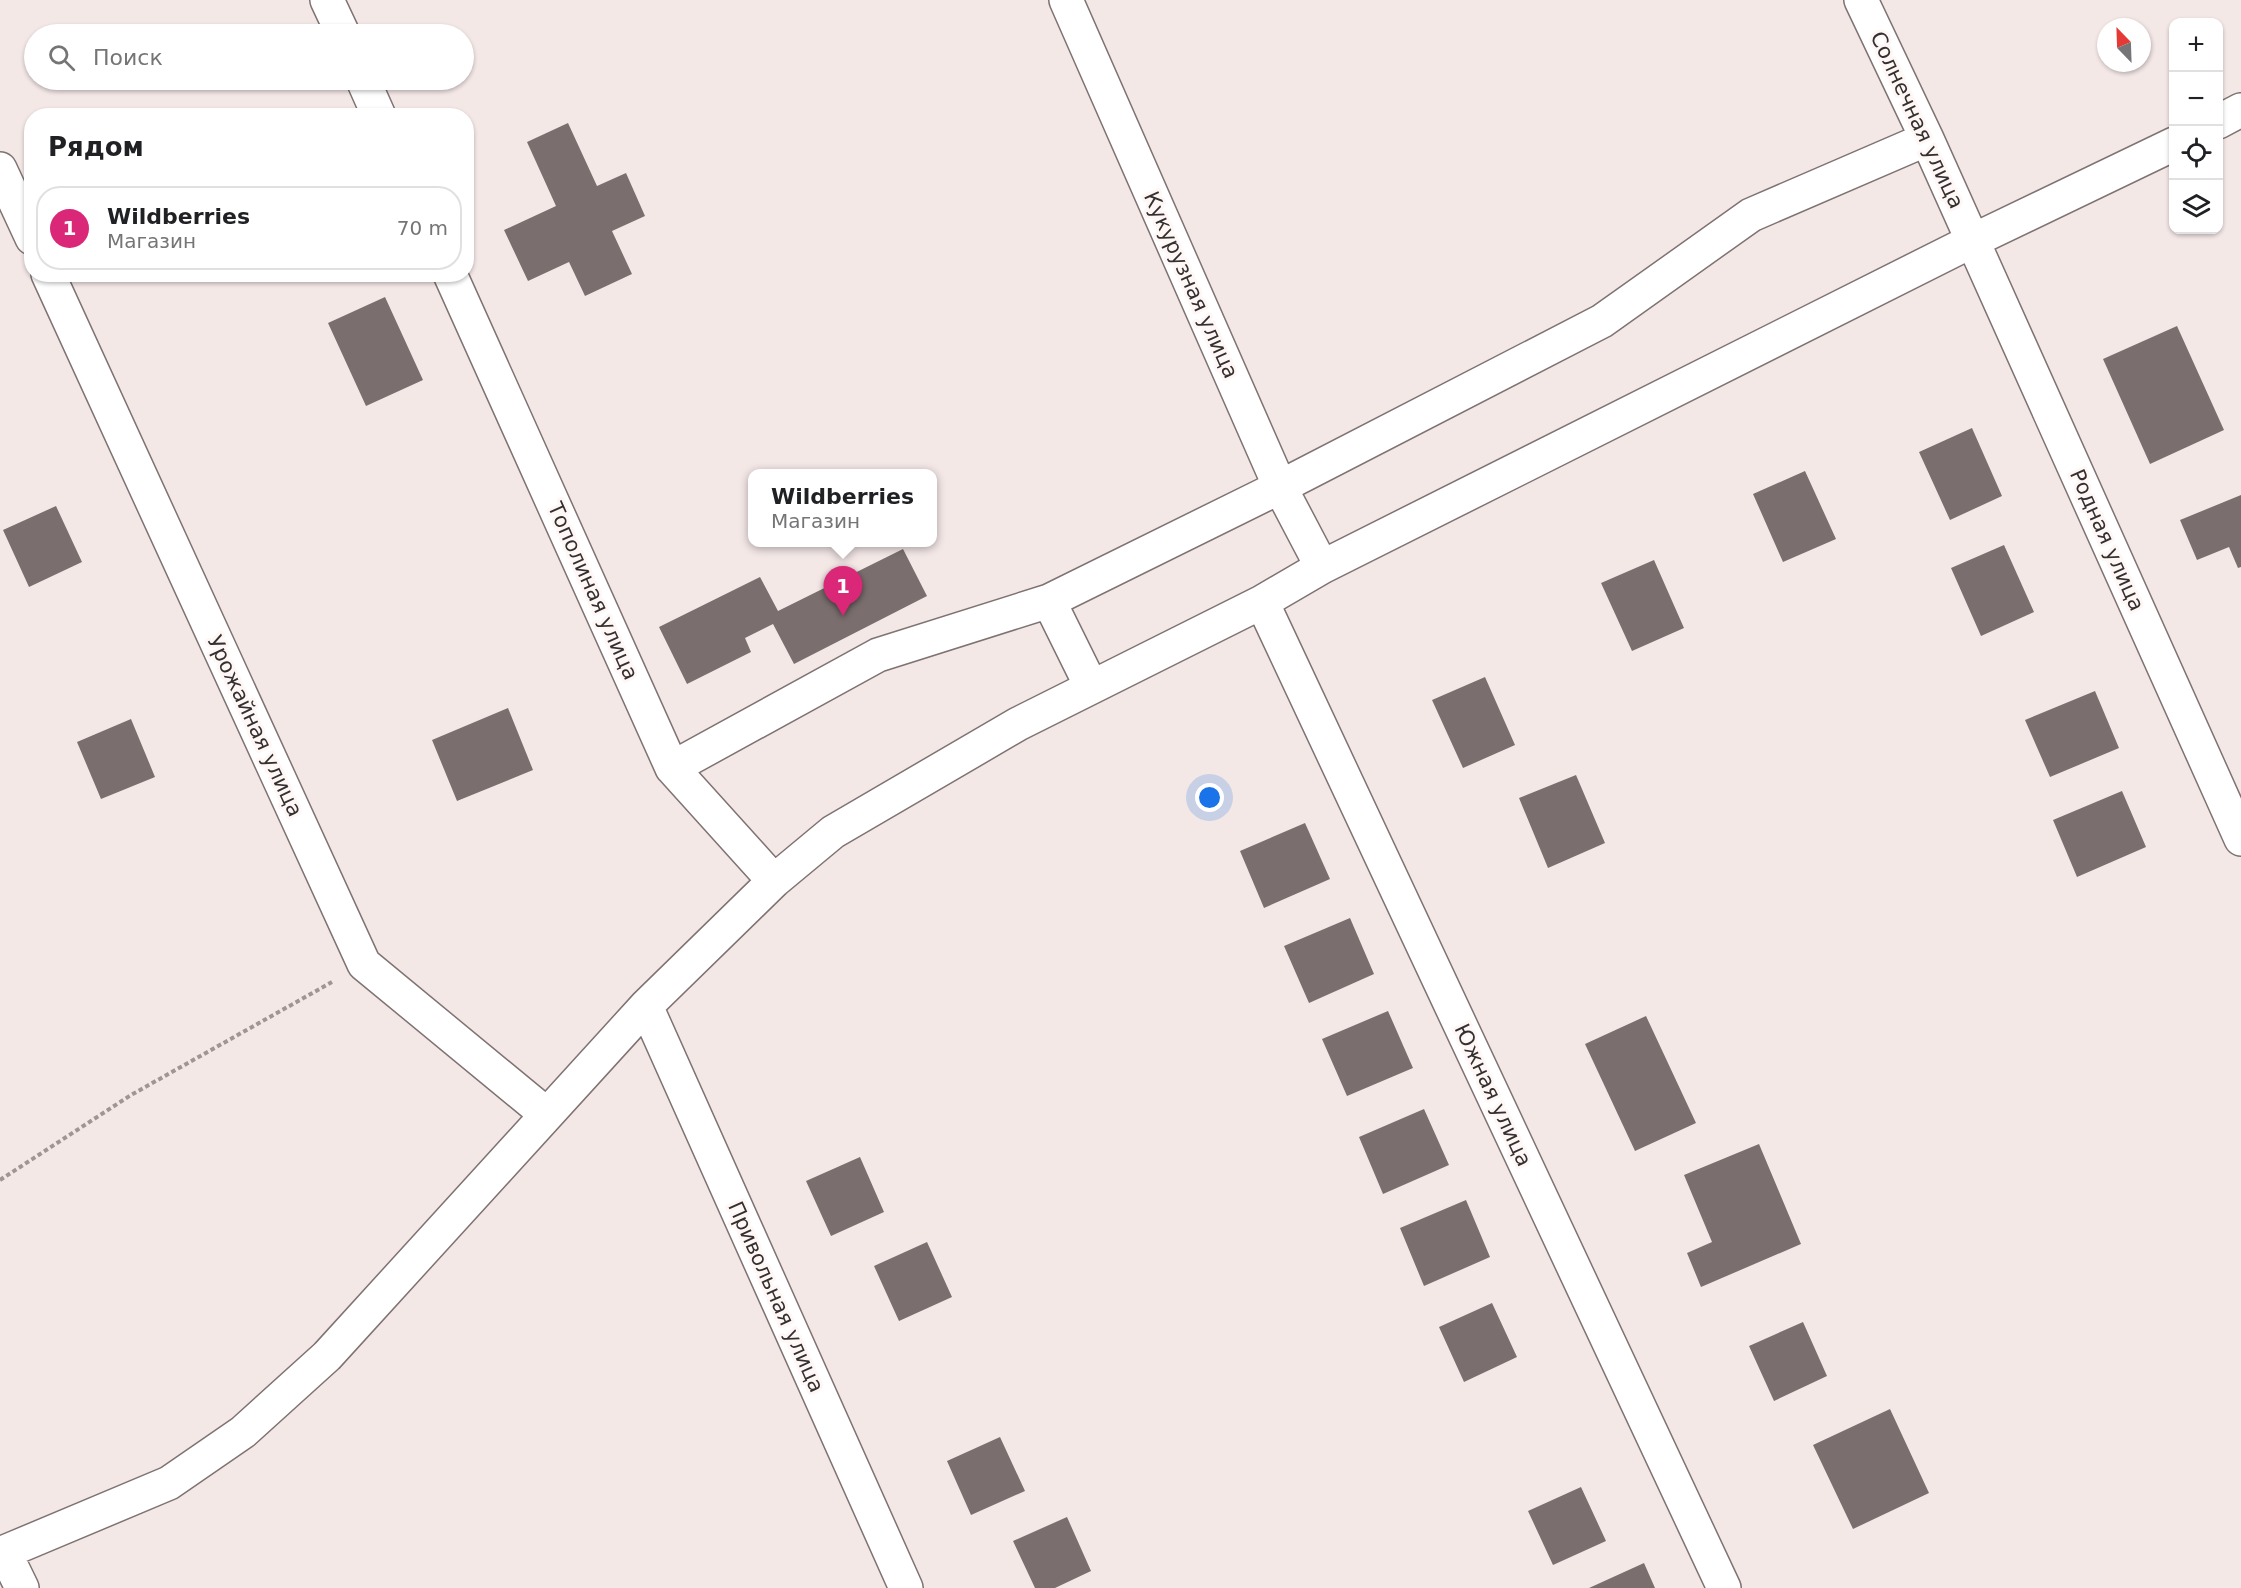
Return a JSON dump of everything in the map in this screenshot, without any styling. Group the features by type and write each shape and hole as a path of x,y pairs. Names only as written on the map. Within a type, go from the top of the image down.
{"street":[{"path":"327,0 338,24"},
{"name":"Кукурузная улица","path":"1066,0 1280,487 1322,567"},
{"name":"Солнечная улица","path":"1861,0 1972,241"},
{"path":"367,90 375,108"},
{"path":"2223,119 2241,110"},
{"path":"672,768 878,656 1048,601 1280,487 1602,321 1751,215 1927,139"},
{"path":"22,1588 3,1554 169,1483 243,1432 327,1356 646,1006 774,881 833,832 1018,724 1262,602 1322,567 1972,241 2169,146"},
{"path":"0,169 24,221"},
{"name":"Родная улица","path":"1972,241 2241,839"},
{"name":"Урожайная улица","path":"52,282 364,964 546,1114"},
{"name":"Тополиная улица","path":"454,282 672,768 774,881"},
{"path":"1048,601 1092,686"},
{"name":"Южная улица","path":"1262,602 1724,1588"},
{"name":"Привольная улица","path":"646,1006 906,1588"}],"path":[{"path":"0,1180 131,1095 364,964"}],"building":[{"path":"568,123 597,186 626,173 645,216 612,231 632,274 585,296 569,262 528,281 504,230 556,206 527,142"},
{"path":"385,297 423,380 366,406 328,323"},
{"path":"2177,326 2224,430 2150,464 2103,359"},
{"path":"1972,428 2002,496 1950,520 1919,452"},
{"path":"1805,471 1836,539 1783,562 1753,494"},
{"path":"2241,495 2241,567 2238,568 2229,547 2197,560 2180,520"},
{"path":"56,506 82,562 29,587 3,530"},
{"path":"2004,545 2034,612 1981,636 1951,568"},
{"path":"903,549 927,596 794,664 773,624 745,638 751,652 687,684 659,627 760,577 778,611"},
{"path":"1654,560 1684,628 1632,651 1601,583"},
{"path":"1485,677 1515,745 1463,768 1432,700"},
{"path":"2095,691 2119,748 2050,777 2025,720"},
{"path":"508,708 533,770 457,801 432,740"},
{"path":"131,719 155,777 101,799 77,742"},
{"path":"1576,775 1605,843 1548,868 1519,798"},
{"path":"2122,791 2146,847 2077,877 2053,820"},
{"path":"1305,823 1330,879 1264,908 1240,851"},
{"path":"1350,918 1374,974 1309,1003 1284,946"},
{"path":"1388,1011 1413,1068 1347,1096 1322,1039"},
{"path":"1646,1016 1696,1123 1635,1151 1585,1044"},
{"path":"1424,1109 1449,1165 1383,1194 1359,1137"},
{"path":"1759,1144 1801,1244 1701,1287 1687,1253 1712,1242 1684,1175"},
{"path":"860,1157 884,1212 831,1236 806,1181"},
{"path":"1466,1200 1490,1257 1424,1286 1400,1228"},
{"path":"927,1242 952,1297 899,1321 874,1266"},
{"path":"1492,1303 1517,1357 1464,1382 1439,1327"},
{"path":"1803,1322 1827,1376 1774,1401 1749,1346"},
{"path":"1890,1409 1929,1493 1853,1529 1813,1445"},
{"path":"1000,1437 1025,1491 971,1515 947,1461"},
{"path":"1581,1487 1606,1541 1553,1565 1528,1511"},
{"path":"1067,1517 1091,1571 1055,1588 1035,1588 1013,1541"},
{"path":"1644,1563 1655,1588 1589,1588"}],"place":[{"name":"Wildberries","path":"843,616"}]}
